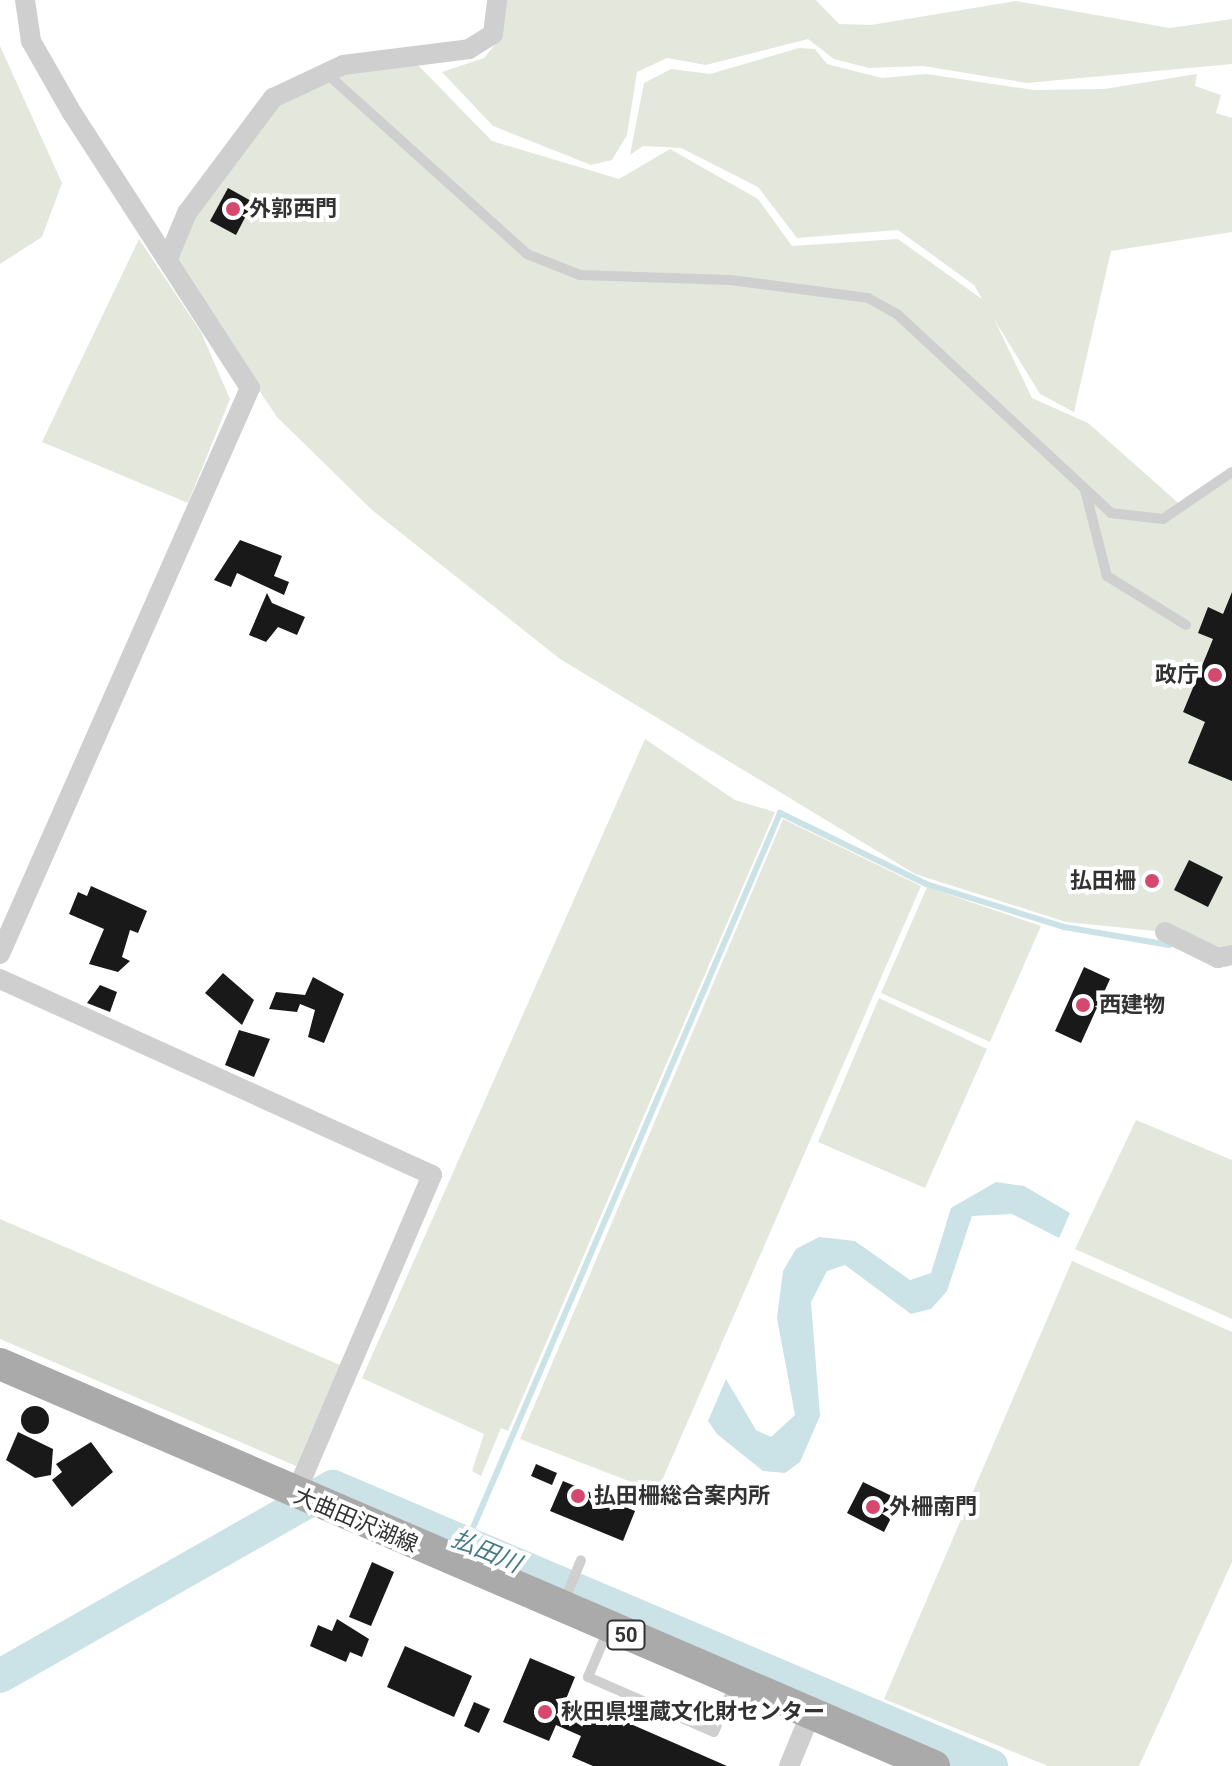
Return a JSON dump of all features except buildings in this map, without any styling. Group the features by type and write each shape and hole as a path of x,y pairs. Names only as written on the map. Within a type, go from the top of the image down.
{"main road":[{"name":"大曲田沢湖線","path":"0,1364 303,1498 934,1766"}],"street":[{"path":"0,954 250,388 31,41 25,0"},
{"path":"169,256 187,213 243,132 273,98 325,72 469,49 493,34 497,0"},
{"path":"1165,932 1218,958 1232,955"},
{"path":"0,979 432,1175 303,1498"},
{"path":"789,1766 811,1713"}],"lane":[{"path":"325,72 527,254 580,275 730,280 868,298 897,314 1111,513 1163,519 1232,472"},
{"path":"1085,490 1107,576 1186,625"},
{"path":"561,1607 581,1560"},
{"path":"609,1628 588,1677 714,1732 735,1681"}],"shaded area":[{"path":"506,0 816,0 839,24 871,25 1016,1 1170,28 1232,19 1232,64 1027,83 923,66 869,68 834,59 808,39 706,65 667,58 637,72 627,135 612,160 591,165 493,126 442,72 484,58 498,41"},
{"path":"0,46 62,183 42,237 0,264"},
{"path":"799,48 815,49 827,64 882,78 926,74 1034,90 1104,89 1197,74 1195,86 1221,95 1216,113 1232,118 1232,232 1111,251 1074,412 1040,394 994,319 1032,398 1088,423 1184,508 1232,472 1232,955 1165,932 1066,922 915,874 560,659 372,510 277,417 169,256 243,132 325,72 414,61 492,141 619,179 670,149 758,199 792,246 898,239 982,299 974,285 898,230 797,238 758,187 681,148 643,146 630,155 644,83 671,69 710,74"},
{"path":"139,239 201,332 230,399 188,503 42,442"},
{"path":"645,739 735,800 775,812 508,1431 501,1428 481,1476 472,1471 484,1434 362,1378"},
{"path":"783,819 921,886 657,1492 520,1439"},
{"path":"927,887 1041,926 990,1042 881,993"},
{"path":"879,998 987,1049 925,1188 818,1142"},
{"path":"1136,1120 1232,1160 1232,1319 1075,1249"},
{"path":"0,1219 340,1365 296,1466 0,1339"},
{"path":"1072,1261 1232,1332 1232,1562 1139,1766 1048,1766 884,1699"}],"water":[{"path":"996,1182 1024,1186 1070,1213 1059,1238 1012,1214 972,1216 947,1291 931,1309 911,1314 845,1265 827,1271 811,1302 820,1416 800,1462 785,1473 763,1471 717,1434 708,1421 726,1379 756,1430 771,1437 795,1415 777,1318 783,1271 796,1249 819,1237 855,1241 910,1280 931,1273 951,1208"}],"waterway":[{"path":"466,1544 780,813 926,884 1064,927 1169,945"},
{"name":"払田川","path":"0,1676 333,1487 991,1766"}],"place":[{"name":"外郭西門","path":"233,209"},
{"name":"政庁","path":"1215,675"},
{"name":"払田柵","path":"1152,881"},
{"name":"西建物","path":"1083,1005"},
{"name":"払田柵総合案内所","path":"578,1496"},
{"name":"外柵南門","path":"873,1507"},
{"name":"秋田県埋蔵文化財センター","path":"545,1712"}]}
